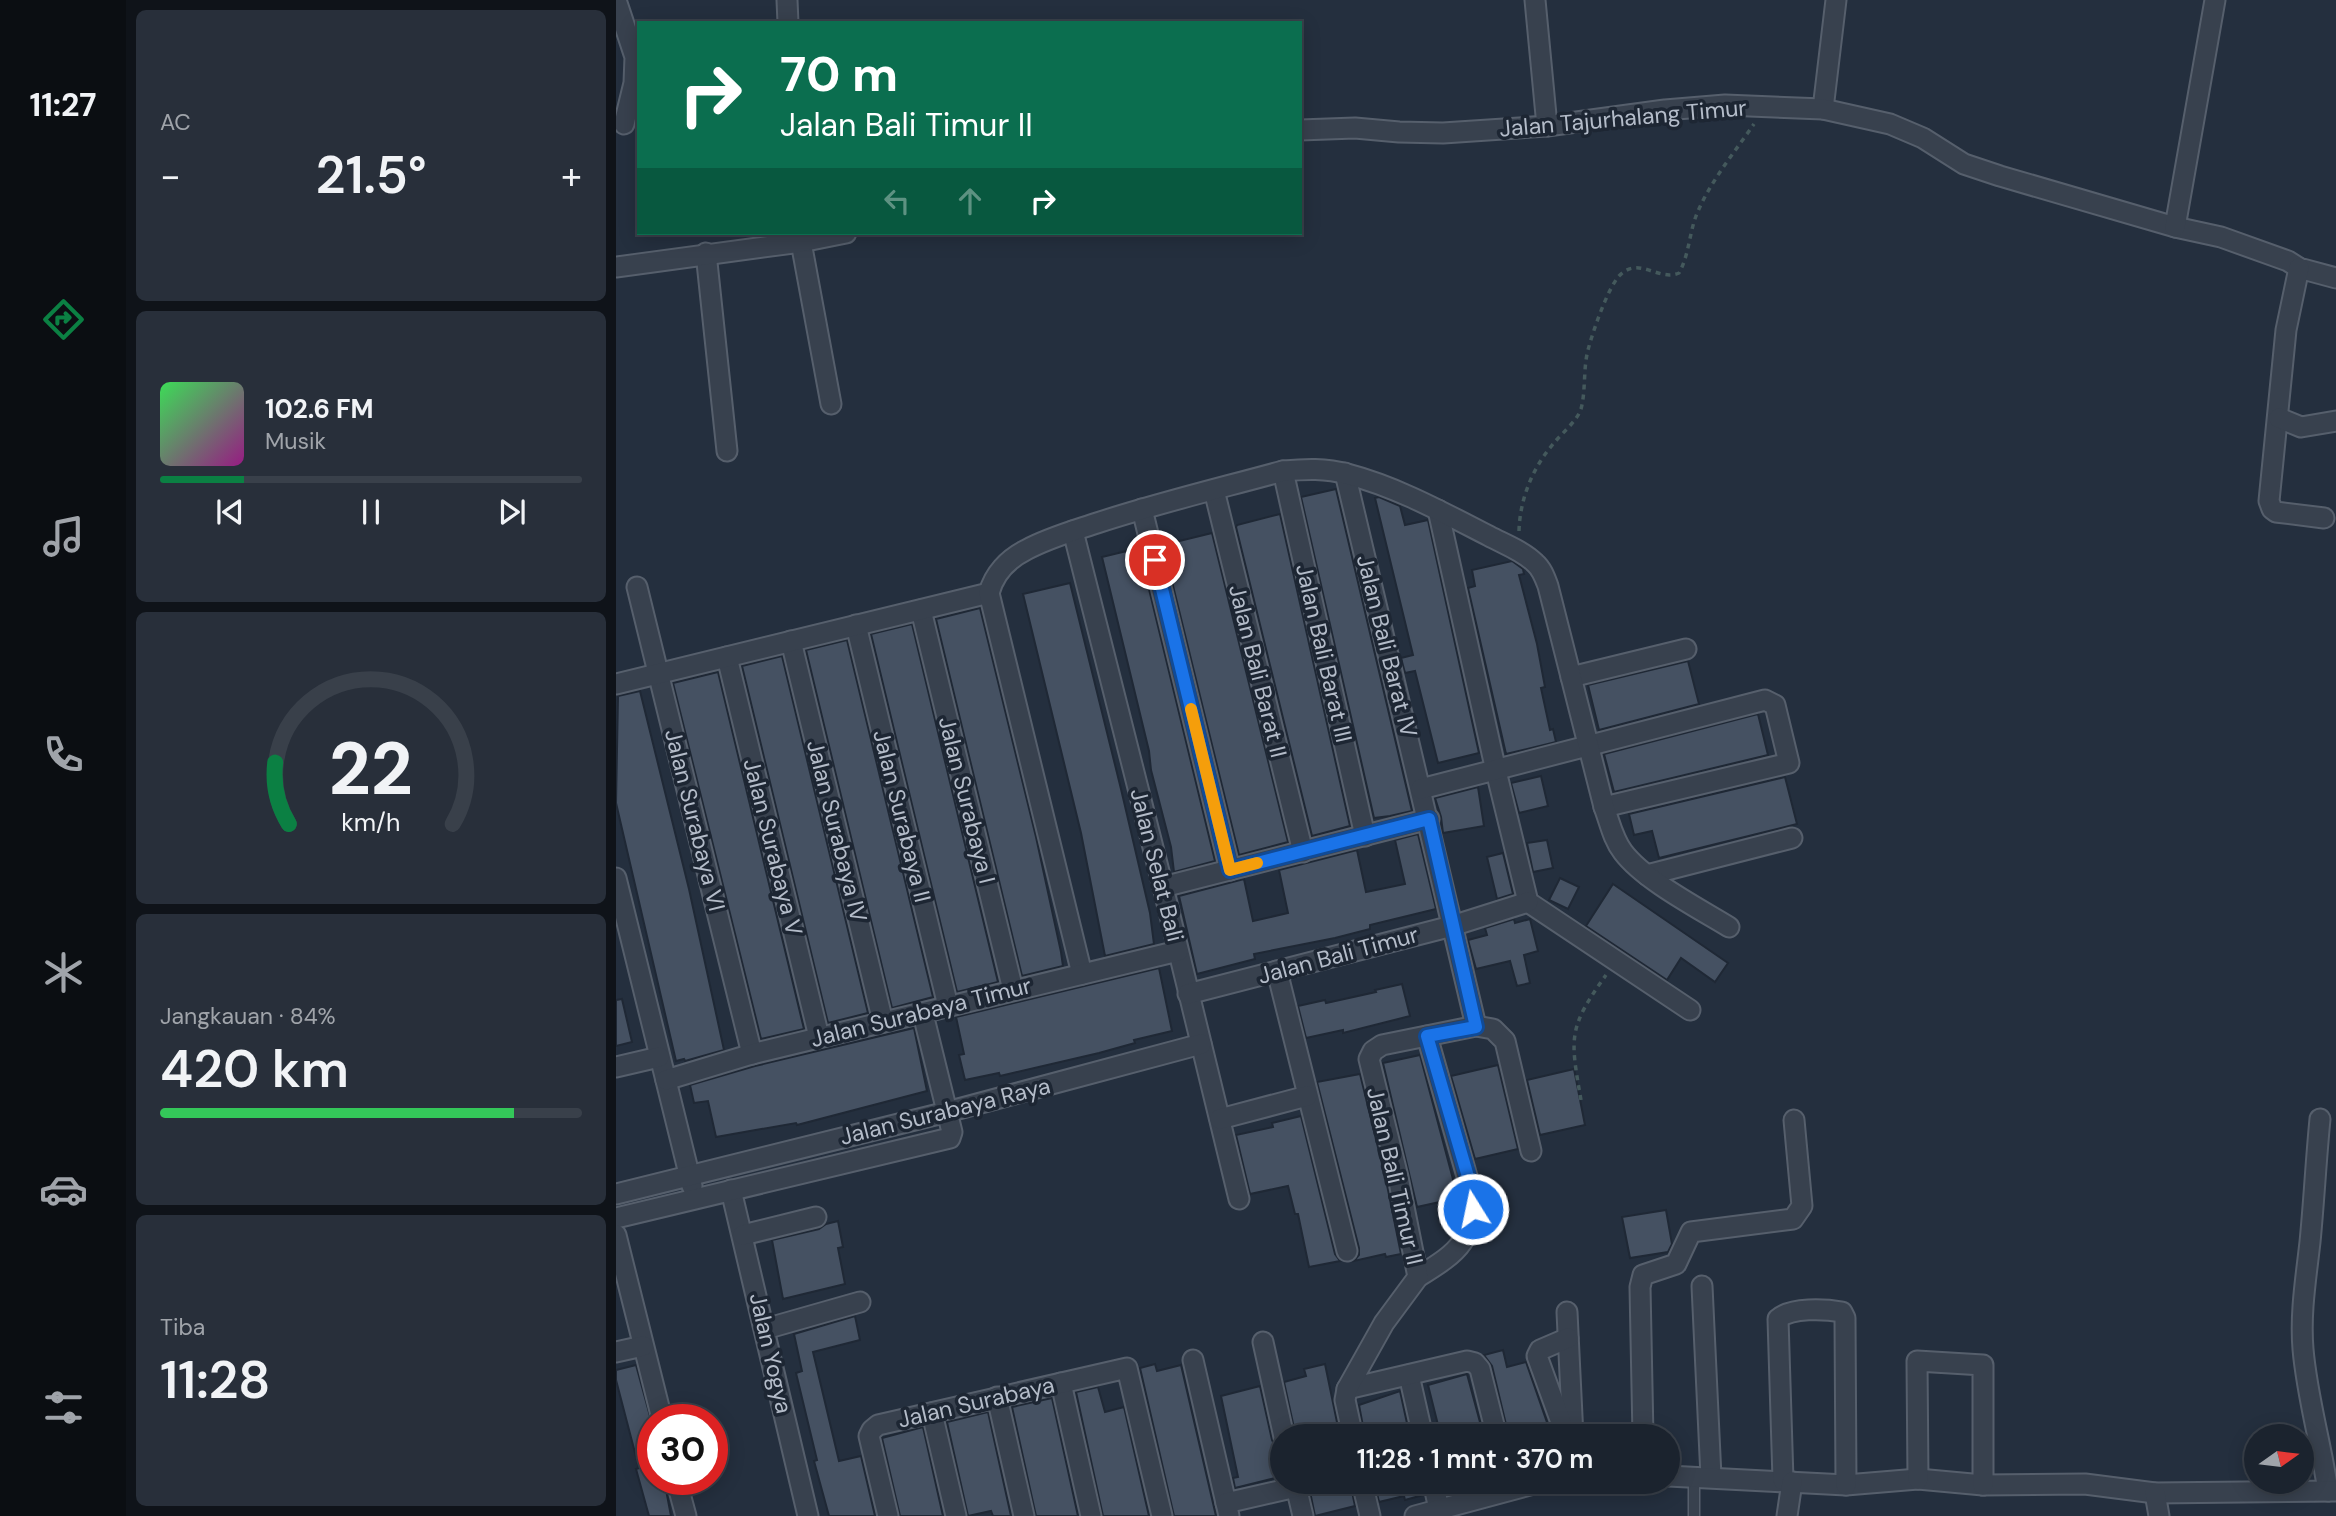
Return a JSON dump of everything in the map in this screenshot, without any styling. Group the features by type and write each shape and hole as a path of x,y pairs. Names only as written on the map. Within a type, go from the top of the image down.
{"street":[{"path":"616,0 635,57 634,83 624,124"},
{"path":"786,0 788,21"},
{"path":"1535,0 1547,126"},
{"path":"1823,109 1836,0"},
{"path":"2175,227 2215,0"},
{"name":"Jalan Tajurhalang Timur","path":"1302,130 1355,128 1443,132 1547,126 1725,105 1823,109 1890,124 1923,138 1964,164 2000,176 2175,227 2221,237 2288,261 2299,268 2336,278"},
{"path":"616,267 831,235"},
{"path":"809,238 831,404"},
{"path":"706,253 727,451"},
{"path":"2299,268 2286,330 2269,501 2276,512 2324,518"},
{"path":"2279,418 2301,427 2336,421"},
{"path":"1082,974 989,593 996,575 1025,550 1073,531 1142,509 1283,471 1305,469 1345,473 1438,510 1518,551 1535,563 1543,573 1604,807 1616,842 1633,864 1647,875 1729,927"},
{"name":"Jalan Bali Barat III","path":"1283,471 1365,836"},
{"name":"Jalan Bali Barat IV","path":"1345,473 1429,819 1476,1027"},
{"name":"Jalan Bali Barat II","path":"1214,490 1303,852"},
{"path":"1142,509 1230,870"},
{"path":"1438,510 1528,902 1690,1010"},
{"name":"Jalan Selat Bali","path":"1073,531 1239,1199"},
{"name":"Jalan Surabaya VI","path":"637,587 752,1054"},
{"path":"616,684 989,593"},
{"name":"Jalan Surabaya I","path":"921,610 1013,990"},
{"name":"Jalan Surabaya II","path":"856,625 948,1006"},
{"name":"Jalan Surabaya IV","path":"791,641 883,1022"},
{"path":"1571,677 1686,649"},
{"name":"Jalan Surabaya V","path":"727,657 819,1037"},
{"path":"1421,789 1765,700 1775,705 1789,764 1604,807"},
{"path":"1163,887 1429,819"},
{"path":"1647,875 1792,838"},
{"path":"616,878 695,1199"},
{"name":"Jalan Bali Timur","path":"1188,994 1452,926 1528,902"},
{"name":"Jalan Surabaya Timur","path":"666,1080 819,1037 1178,951"},
{"path":"1277,971 1347,1251"},
{"path":"616,1218 950,1138 952,1132 923,1014"},
{"path":"1476,1027 1493,1029 1505,1041 1531,1152"},
{"name":"Jalan Bali Timur II","path":"1347,1389 1384,1323 1418,1277 1398,1177 1369,1059 1373,1051 1381,1045 1476,1027"},
{"path":"1418,1277 1460,1247 1470,1227 1473,1209 1471,1187 1427,1036"},
{"name":"Jalan Surabaya Raya","path":"616,1194 947,1112 1201,1044"},
{"path":"616,1068 659,1057"},
{"path":"1220,1119 1307,1096"},
{"path":"1680,1476 1846,1485 1918,1479 1983,1485 2085,1484 2155,1493 2332,1491 2308,1394 2302,1331 2320,1119"},
{"path":"1643,1424 1640,1287 1643,1275 1676,1264 1692,1232 1793,1219 1802,1206 1794,1120"},
{"name":"Jalan Yogya","path":"731,1190 808,1516"},
{"path":"743,1235 816,1217"},
{"path":"616,1236 658,1404"},
{"path":"1702,1286 1702,1477"},
{"path":"765,1329 860,1302"},
{"path":"1787,1516 1788,1481 1778,1319 1785,1314 1809,1311 1842,1312 1846,1485"},
{"path":"1567,1312 1572,1424"},
{"path":"1562,1424 1537,1356 1540,1350 1568,1338"},
{"path":"1263,1342 1281,1424"},
{"path":"616,1352 643,1346"},
{"path":"1194,1360 1227,1510 1271,1494"},
{"path":"1350,1424 1345,1400 1347,1389 1467,1361 1475,1363 1480,1369 1494,1424"},
{"path":"1918,1479 1917,1361 1983,1365 1983,1485"},
{"name":"Jalan Surabaya","path":"888,1516 869,1436 878,1425 1127,1368 1162,1516"},
{"path":"1409,1374 1420,1424"},
{"path":"1061,1382 1091,1516"},
{"path":"997,1397 1024,1516"},
{"path":"932,1413 957,1516"},
{"path":"2155,1493 2159,1516"},
{"path":"1297,1494 1303,1516"},
{"path":"1365,1494 1370,1516"},
{"path":"1436,1494 1439,1509"},
{"path":"1415,1516 1439,1509 1472,1508 1495,1494"},
{"path":"680,1495 686,1516"}],"lane":[{"path":"1694,1516 1702,1477"}],"path":[{"path":"1518,551 1521,513 1533,471 1581,411 1588,351 1612,287 1619,276 1629,268 1643,267 1661,275 1679,273 1696,216 1766,106"},
{"path":"1581,1100 1573,1041 1577,1023 1584,1006 1616,961"}],"building":[{"path":"1336,489 1412,811 1390,816 1374,818 1301,497"},
{"path":"1379,497 1400,506 1405,525 1428,520 1479,753 1438,763 1415,671 1405,673 1401,658 1413,655 1375,498"},
{"path":"1280,514 1350,826 1312,836 1236,527"},
{"path":"1212,533 1288,842 1239,855 1163,545"},
{"path":"1139,548 1215,861 1174,872 1171,847 1102,557"},
{"path":"1512,561 1523,569 1524,574 1519,575 1537,644 1545,687 1541,688 1550,730 1553,729 1556,742 1506,754 1468,588 1475,586 1472,570"},
{"path":"1070,583 1150,913 1154,944 1105,956 1081,833 1023,594"},
{"path":"980,608 1036,837 1063,966 1022,976 936,619"},
{"path":"912,624 998,982 957,992 871,634"},
{"path":"847,640 933,997 892,1008 806,650"},
{"path":"782,656 868,1013 828,1023 742,666"},
{"path":"1688,661 1699,704 1599,730 1588,685"},
{"path":"718,672 804,1029 761,1039 673,683"},
{"path":"640,691 689,889 724,1050 685,1061 676,1061 616,803 618,696"},
{"path":"1758,714 1768,755 1614,792 1604,754"},
{"path":"1541,776 1548,806 1519,813 1511,783"},
{"path":"1785,777 1797,824 1659,858 1652,831 1634,835 1629,814"},
{"path":"1478,787 1484,826 1443,833 1435,798"},
{"path":"1418,834 1436,909 1370,925 1370,929 1335,938 1254,954 1255,959 1197,974 1179,896 1244,879 1253,921 1288,913 1279,870 1357,850 1366,892 1405,884 1395,840"},
{"path":"1547,840 1553,868 1533,872 1527,843"},
{"path":"1503,853 1513,894 1497,899 1487,857"},
{"path":"1560,878 1579,887 1568,909 1549,900"},
{"path":"1613,884 1728,963 1715,982 1681,958 1667,980 1586,926"},
{"path":"1514,919 1515,923 1530,919 1538,951 1524,955 1530,983 1517,986 1510,961 1476,969 1468,940 1487,935 1485,928"},
{"path":"1159,968 1172,1031 1134,1040 1135,1043 1099,1053 1000,1076 999,1073 965,1080 959,1055 964,1054 956,1017"},
{"path":"1402,984 1410,1016 1343,1033 1343,1030 1306,1038 1298,1006 1325,1000 1326,1003"},
{"path":"622,999 632,1042 616,1046 616,1000"},
{"path":"914,1028 927,1091 797,1125 796,1123 716,1137 708,1101 694,1103 690,1085 755,1066"},
{"path":"1420,1055 1458,1198 1417,1207 1383,1063"},
{"path":"1498,1065 1518,1149 1475,1159 1451,1076"},
{"path":"1574,1069 1585,1125 1540,1135 1527,1080"},
{"path":"1360,1074 1401,1254 1386,1257 1385,1254 1354,1261 1359,1255 1359,1248 1317,1082"},
{"path":"1301,1116 1335,1254 1340,1261 1309,1267 1298,1214 1295,1214 1288,1186 1250,1194 1236,1135 1273,1127 1272,1123"},
{"path":"1666,1210 1672,1244 1668,1252 1630,1258 1622,1217"},
{"path":"838,1221 843,1247 838,1248 845,1284 783,1299 772,1240 819,1229"},
{"path":"855,1316 860,1340 813,1352 839,1461 861,1456 875,1516 829,1516 814,1461 817,1460 796,1373 802,1371 794,1334"},
{"path":"1503,1350 1507,1367 1526,1362 1548,1424 1506,1424 1492,1366 1484,1355"},
{"path":"1155,1364 1157,1371 1181,1365 1216,1516 1174,1516 1140,1368"},
{"path":"1325,1364 1337,1424 1293,1424 1284,1382 1306,1376 1304,1369"},
{"path":"636,1365 647,1404 637,1404 637,1460 616,1380 616,1370"},
{"path":"1467,1374 1480,1424 1438,1424 1428,1385"},
{"path":"1260,1386 1270,1431 1270,1479 1235,1488 1233,1478 1238,1477 1221,1396"},
{"path":"1098,1387 1105,1412 1124,1407 1149,1516 1103,1516 1076,1392"},
{"path":"1400,1391 1407,1424 1363,1424 1359,1405"},
{"path":"1052,1398 1078,1516 1036,1516 1012,1407"},
{"path":"988,1412 1011,1516 993,1516 991,1511 968,1516 947,1422"},
{"path":"923,1427 943,1516 900,1516 882,1438"},
{"path":"1310,1494 1352,1494 1355,1506 1315,1516"},
{"path":"1377,1494 1423,1494 1405,1500 1404,1496 1379,1502"},
{"path":"643,1495 667,1495 671,1516 649,1516"}],"slow traffic":[{"path":"1191,709 1230,870 1257,863"}],"route":[{"path":"1155,560 1230,870 1429,819 1476,1027 1427,1036 1471,1187 1473,1209"}]}
